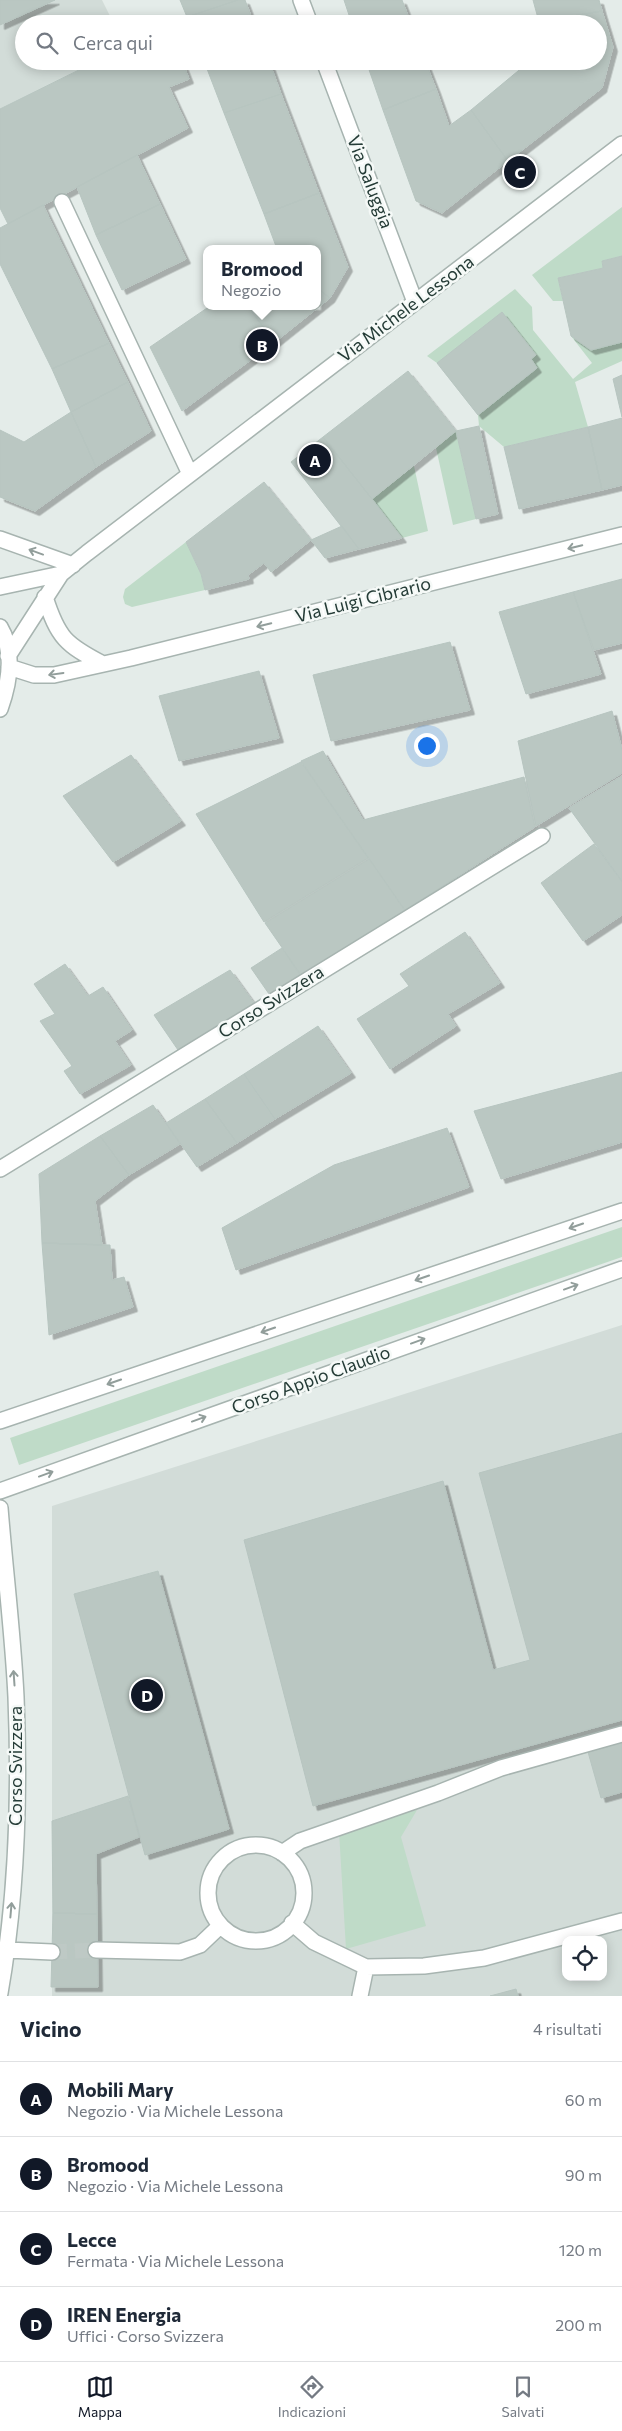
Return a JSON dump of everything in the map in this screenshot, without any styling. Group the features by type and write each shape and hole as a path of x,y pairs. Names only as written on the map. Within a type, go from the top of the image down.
{"street":[{"path":"301,0 307,15"},
{"name":"Via Saluggia","path":"327,70 415,302"},
{"name":"Via Michele Lessona","path":"9,662 45,597 67,569 622,144"},
{"path":"62,202 190,474"},
{"name":"Via Luigi Cibrario","path":"9,662 34,675 48,675 103,664 622,535"},
{"path":"0,538 67,569"},
{"name":"Via Michele Lessona","path":"0,587 67,569"},
{"path":"45,597 52,620 61,637 79,652 103,664"},
{"path":"0,627 9,662 7,689 0,709"},
{"name":"Corso Svizzera","path":"0,1169 542,836"},
{"path":"0,1421 622,1210"},
{"name":"Corso Appio Claudio","path":"0,1491 622,1269"},
{"name":"Corso Svizzera","path":"0,1508 16,1698 17,1846 7,1950 0,1993"},
{"path":"282,1853 300,1841 438,1793 501,1768 622,1734"},
{"path":"249,1845 264,1845 282,1853 291,1860 300,1873 304,1887 303,1903 292,1923 272,1938 255,1941 239,1938 220,1926 208,1902 208,1886 213,1872 222,1859 234,1850 249,1845"},
{"path":"292,1923 314,1942 366,1967 424,1966 484,1958 622,1921"},
{"path":"96,1950 180,1952 200,1945 220,1926"},
{"path":"7,1950 52,1952"},
{"path":"360,1996 366,1967"}],"shaded area":[{"path":"0,0 102,0 110,15 15,15 15,70 79,70 0,109"},
{"path":"622,1325 622,1996 52,1996 52,1506"}],"green space":[{"path":"622,207 622,256 602,261 603,268 558,278 563,301 553,301 532,275"},
{"path":"515,289 532,307 533,330 573,379 592,363 571,336 622,342 622,361 575,382 588,427 504,447 479,426 478,415 537,368 531,359 437,363 427,356"},
{"path":"456,431 476,519 453,525 436,448"},
{"path":"414,466 428,531 402,538 372,499"},
{"path":"186,542 201,574 205,590 132,607 125,604 123,597 125,589"},
{"path":"622,1227 622,1257 19,1465 10,1438"},
{"path":"417,1810 401,1837 426,1926 346,1949 339,1831"}],"building":[{"path":"0,0 55,0 22,15 15,15 15,18 0,25"},
{"path":"180,0 238,0 193,15 186,15"},
{"path":"238,0 245,0 251,15 193,15"},
{"path":"344,0 402,0 408,15 349,15"},
{"path":"533,0 599,0 602,11 579,15 537,15"},
{"path":"602,11 603,15 579,15"},
{"path":"607,27 613,47 607,69"},
{"path":"79,70 186,70 189,79 169,87 188,128 8,224 0,208 0,109"},
{"path":"207,70 272,70 281,94 224,113"},
{"path":"369,70 429,70 436,89 383,110"},
{"path":"519,70 607,70 602,88 508,161 471,110"},
{"path":"436,89 449,126 471,110 508,161 442,213 416,201 383,110"},
{"path":"281,94 319,193 264,214 224,113"},
{"path":"137,155 160,204 96,235 77,187"},
{"path":"319,193 348,267 330,298 321,291 321,245 276,245 264,214"},
{"path":"160,204 186,259 122,290 96,235"},
{"path":"43,205 109,343 52,369 0,264 0,228"},
{"path":"622,256 622,342 591,350 571,336 558,278 603,268 602,261"},
{"path":"321,291 330,298 321,305"},
{"path":"204,310 250,310 275,342 182,411 150,347"},
{"path":"250,310 315,310 275,342"},
{"path":"502,312 536,355 531,359 537,368 478,415 437,363"},
{"path":"109,343 128,382 71,412 52,369"},
{"path":"408,371 456,431 372,499 323,437"},
{"path":"622,375 622,417 613,379"},
{"path":"128,382 151,431 96,467 71,412"},
{"path":"71,412 96,467 35,511 0,497 0,430 24,442"},
{"path":"622,418 622,485 602,490 588,427"},
{"path":"479,426 498,514 476,519 456,431"},
{"path":"588,427 602,490 519,509 504,447"},
{"path":"323,437 402,538 359,549 291,462"},
{"path":"264,482 311,540 271,572 264,563 248,575 249,579 205,590 201,574 186,542"},
{"path":"342,526 359,549 325,558 311,540"},
{"path":"622,579 622,643 594,650 573,592"},
{"path":"573,592 601,674 526,694 499,612"},
{"path":"450,642 470,710 331,741 313,675"},
{"path":"259,671 279,738 179,761 159,696"},
{"path":"612,711 622,750 622,773 536,826 518,741"},
{"path":"323,751 363,820 524,777 535,827 405,910 301,761"},
{"path":"131,755 181,821 113,862 63,796"},
{"path":"301,762 368,858 264,922 196,814"},
{"path":"622,776 622,881 569,808"},
{"path":"594,844 622,882 622,915 583,941 541,883"},
{"path":"369,859 405,911 301,975 265,923"},
{"path":"465,932 500,983 448,1014 456,1026 390,1069 357,1019 409,986 400,974"},
{"path":"282,948 300,975 269,994 251,968"},
{"path":"65,964 88,996 103,987 132,1030 115,1041 131,1065 80,1094 64,1071 72,1066 40,1021 55,1014 34,984"},
{"path":"230,970 254,1003 178,1050 154,1015"},
{"path":"318,1026 351,1073 275,1119 244,1074"},
{"path":"622,1072 622,1142 501,1179 474,1111"},
{"path":"244,1074 275,1119 237,1143 205,1099"},
{"path":"205,1099 237,1143 197,1167 166,1123"},
{"path":"153,1105 180,1144 129,1175 100,1136"},
{"path":"447,1128 469,1187 236,1270 222,1228 334,1165"},
{"path":"100,1136 129,1175 95,1201 102,1245 42,1243 39,1174"},
{"path":"42,1243 110,1245 112,1280 124,1277 133,1307 49,1335"},
{"path":"622,1433 622,1720 313,1806 244,1540 443,1481 493,1670 530,1660 479,1473"},
{"path":"158,1571 229,1829 145,1855 74,1594"},
{"path":"622,1743 622,1792 601,1798 588,1752"},
{"path":"128,1796 139,1837 96,1854 97,1914 53,1913 52,1821"},
{"path":"53,1913 97,1914 98,1987 51,1987"},
{"path":"516,1989 518,1996 490,1996"}],"tunnel":[{"path":"52,1952 96,1950"}],"place":[{"name":"Lecce","path":"520,172"},
{"name":"Bromood","path":"262,345"},
{"name":"Mobili Mary","path":"315,460"},
{"name":"IREN Energia","path":"147,1695"}]}
